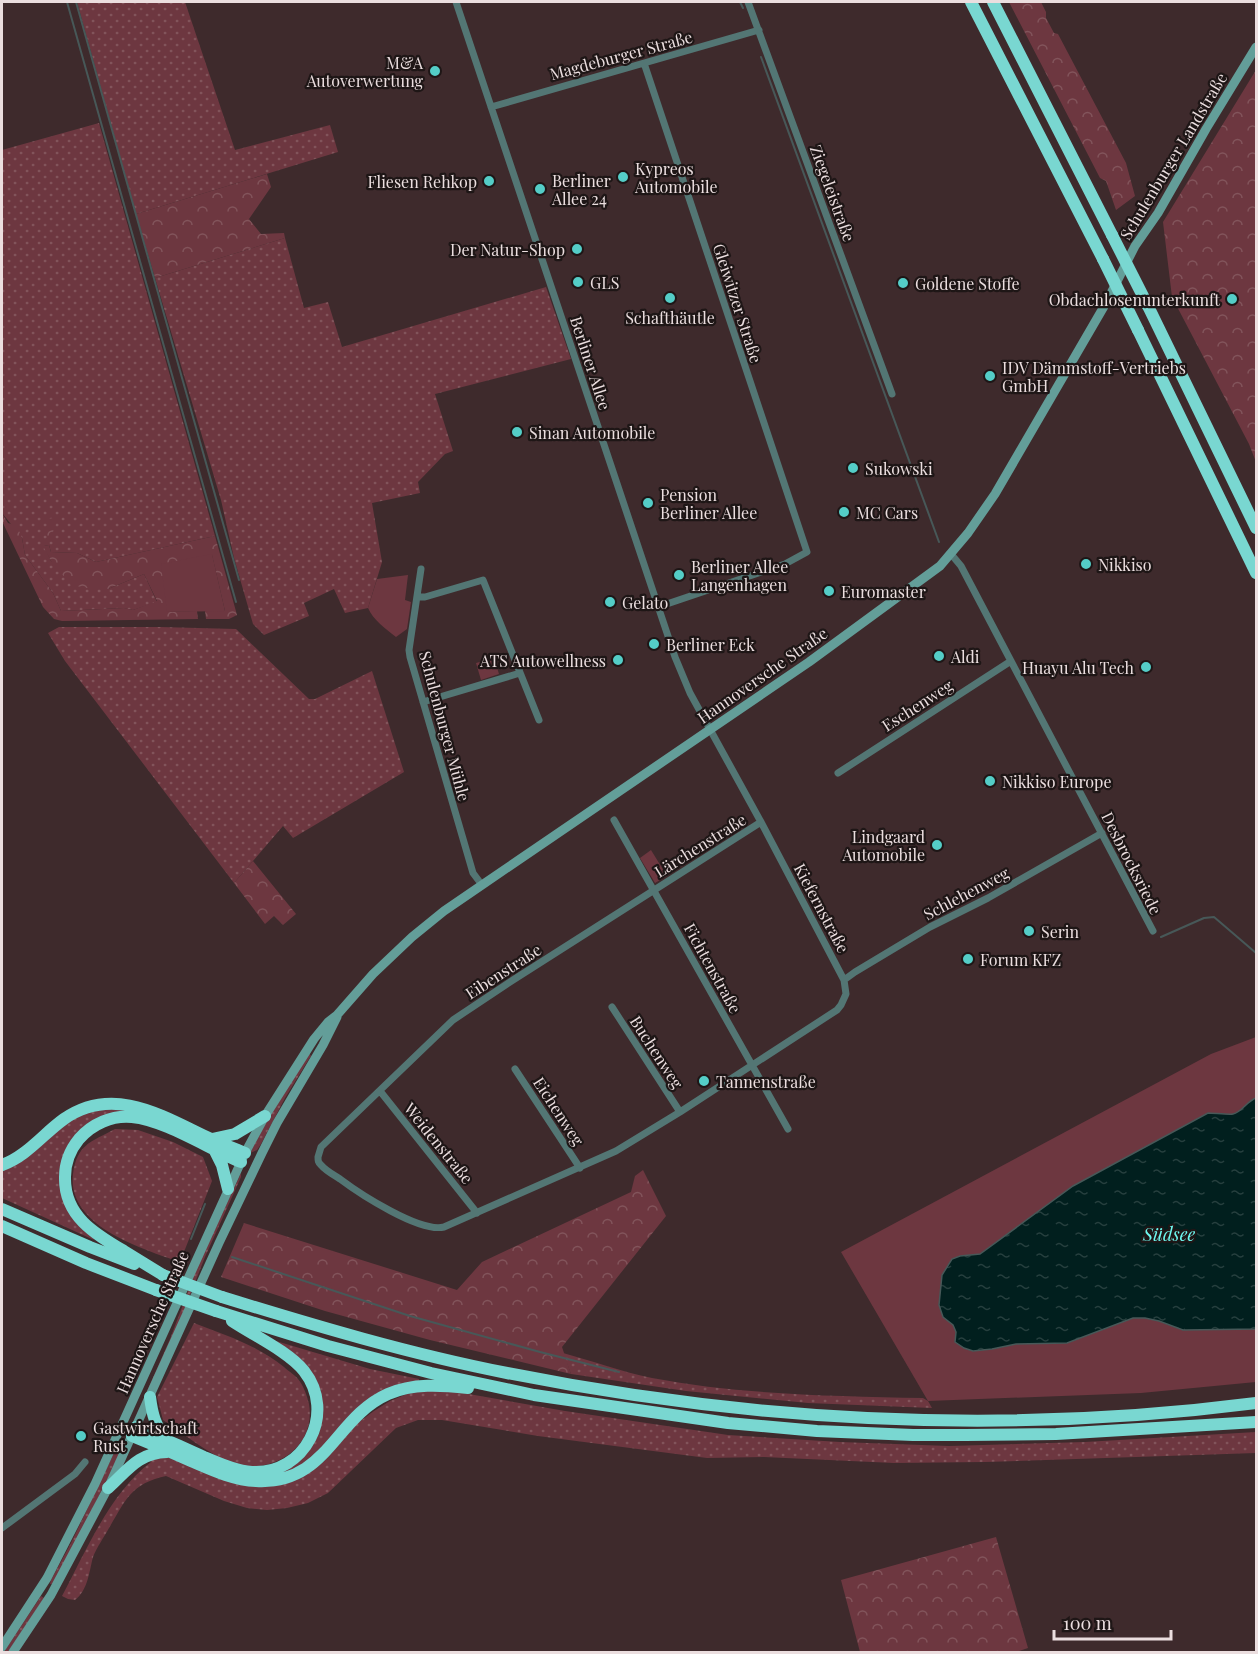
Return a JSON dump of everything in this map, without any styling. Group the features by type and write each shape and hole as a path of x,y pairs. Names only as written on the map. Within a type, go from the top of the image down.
{"highway":[{"path":"971,2 1103,259 1257,573"},
{"path":"993,2 1148,306 1257,528"},
{"path":"2,1165 34,1145 64,1119 84,1108 107,1104 131,1105 164,1116 214,1145 228,1189"},
{"path":"214,1145 265,1116"},
{"path":"163,1275 99,1236 79,1219 70,1205 65,1183 65,1172 72,1150 96,1124 118,1117 131,1117 160,1124 243,1158"},
{"path":"2,1209 90,1247 222,1297 334,1331 435,1358 608,1392 728,1408 822,1416 964,1420 1054,1419 1155,1413 1257,1402"},
{"path":"2,1226 87,1263 216,1311 328,1346 431,1373 534,1395 728,1423 817,1431 913,1435 1056,1434 1257,1422"},
{"path":"150,1397 156,1423 172,1448 238,1470 270,1471 285,1466 306,1447 314,1431 318,1413 315,1393 304,1372 285,1355 216,1311"},
{"path":"134,1432 229,1476 253,1481 272,1481 289,1478 305,1470 321,1457 370,1404 388,1394 425,1385 436,1385 468,1388 518,1398 534,1395"},
{"path":"108,1488 143,1457 172,1448"}],"main road":[{"name":"Schulenburger Landstraße","path":"1118,282 1135,246 1158,213 1257,46"},
{"name":"Hannoversche Straße","path":"2,1647 41,1589 64,1547 95,1484 243,1158 265,1116 314,1039 373,974 408,940 444,911 809,662 940,566 969,533 995,494 1118,282"},
{"name":"Hannoversche Straße","path":"13,1653 51,1595 108,1488 256,1164 337,1015"},
{"path":"243,1158 256,1164"},
{"path":"121,1426 134,1432"}],"street":[{"name":"Berliner Allee","path":"456,2 675,657 690,693 711,729"},
{"name":"Ziegeleistraße","path":"748,2 892,394"},
{"name":"Magdeburger Straße","path":"491,107 759,30"},
{"name":"Gleiwitzer Straße","path":"644,63 807,552 785,564 658,607"},
{"name":"Desbrocksriede","path":"951,554 961,567 1153,931"},
{"name":"Schulenburger Mühle","path":"421,569 409,650 473,873 482,885"},
{"path":"417,597 425,597 483,580 539,720"},
{"name":"Eschenweg","path":"838,773 1011,661"},
{"path":"423,702 520,673"},
{"name":"Kiefernstraße","path":"711,729 844,980"},
{"name":"Fichtenstraße","path":"615,820 751,1067 788,1129"},
{"name":"Lärchenstraße","path":"654,890 761,822"},
{"name":"Schlehenweg","path":"844,980 930,927 988,898 1102,833"},
{"name":"Eibenstraße","path":"477,1213 438,1228 429,1227 388,1210 322,1167 318,1162 321,1147 453,1020 654,890"},
{"path":"477,1213 616,1151 751,1067 837,1010 842,1005 846,994 844,980"},
{"name":"Buchenweg","path":"612,1007 680,1112"},
{"name":"Eichenweg","path":"515,1069 580,1168"},
{"name":"Weidenstraße","path":"380,1091 477,1213"},
{"path":"2,1528 75,1474 85,1462"}],"green space":[{"path":"77,2 185,2 235,150 330,125 338,152 136,214"},
{"path":"1009,2 1041,2 1046,18 1054,33 1058,34 1126,163 1135,196 1116,210 1106,181 1100,178"},
{"path":"1256,70 1256,462 1249,444 1172,297 1163,222"},
{"path":"99,123 215,536 96,562 77,553 51,552 49,545 44,546 51,561 108,589 144,574 157,602 133,610 123,608 61,611 53,593 25,555 22,538 2,513 2,150"},
{"path":"267,174 271,187 249,219 261,234 284,233 285,238 155,278 136,214"},
{"path":"285,238 304,308 328,302 342,347 546,287 571,359 435,394 453,451 445,454 418,482 420,493 372,503 382,562 368,608 345,613 334,589 304,603 309,616 264,635 253,624 234,558 221,500 155,278"},
{"path":"2,513 8,523 17,526 25,555 53,593 61,611 124,608 133,610 157,601 144,574 108,589 71,585 51,561 43,546 49,545 51,552 77,553 96,562 215,536 237,615 229,619 206,619 205,611 225,611 212,555 167,612 197,611 198,619 62,621 54,619 43,607 2,521"},
{"path":"58,517 51,538 47,537 48,519"},
{"path":"212,554 225,611 167,612 161,564"},
{"path":"408,575 405,600 411,602 407,629 396,637 376,620 368,608 377,579"},
{"path":"59,627 236,629 309,699 315,699 372,671 404,772 293,838 283,826 234,883 65,661 48,633"},
{"path":"494,658 499,674 481,680 476,663"},
{"path":"651,850 667,876 655,883 640,858"},
{"path":"253,861 296,914 283,925 274,916 265,924 234,883"},
{"path":"1256,1037 1256,1098 1233,1114 1208,1113 1073,1186 980,1254 952,1259 942,1275 939,1305 943,1317 953,1325 956,1332 955,1342 973,1351 1016,1344 1067,1343 1133,1318 1159,1321 1183,1330 1256,1329 1256,1382 1141,1393 928,1401 841,1252 1211,1054"},
{"path":"309,1053 311,1056 285,1098 261,1144 257,1150 250,1153 266,1122"},
{"path":"109,1106 159,1120 97,1120 60,1179 94,1240 2,1198 2,1168 81,1113"},
{"path":"115,1129 138,1130 173,1142 203,1157 212,1181 180,1262 127,1242 110,1232 94,1221 82,1208 74,1192 73,1174 78,1156 86,1145"},
{"path":"643,1170 666,1216 562,1347 571,1374 430,1340 325,1311 221,1277 244,1223 457,1290 482,1262 631,1192 635,1176"},
{"path":"241,1173 176,1331 136,1416 170,1339 196,1270"},
{"path":"194,1323 240,1341 274,1359 300,1382 309,1404 310,1419 300,1444 290,1453 266,1465 238,1465 210,1452 163,1420 157,1397"},
{"path":"276,1341 370,1369 419,1379 419,1383 387,1391 304,1467 271,1478 253,1475 309,1450 319,1434 323,1414 321,1391 308,1367"},
{"path":"563,1353 641,1376 686,1384 788,1394 923,1398 932,1408 808,1403 686,1391 571,1374"},
{"path":"425,1390 446,1390 565,1411 728,1435 949,1446 1085,1442 1256,1432 1256,1453 894,1463 764,1457 707,1458 538,1436 442,1420 418,1420 396,1428 328,1493 308,1503 287,1508 267,1510 247,1508 224,1501 166,1476 154,1479 130,1494 125,1501 93,1557 83,1591 75,1600 62,1596 111,1506 136,1475 151,1462 151,1458 174,1457 219,1477 307,1474 324,1461 359,1422 374,1411 407,1394"},
{"path":"127,1439 84,1526 53,1584 50,1584 118,1445"},
{"path":"996,1537 1028,1648 1016,1652 860,1652 841,1580"},
{"path":"41,1596 44,1598 8,1652 4,1652"}],"water":[{"name":"Südsee","path":"1256,1098 1256,1329 1183,1330 1159,1321 1133,1318 1067,1343 1016,1344 973,1351 955,1342 956,1332 953,1325 943,1317 939,1305 942,1275 952,1259 980,1254 1073,1186 1208,1113 1233,1114"}],"waterway":[{"path":"67,2 236,602"},
{"path":"76,2 239,580"},
{"path":"740,2 743,8"},
{"path":"761,57 939,542"},
{"path":"1161,937 1204,918 1214,917 1256,953"},
{"path":"191,1239 205,1204"},
{"path":"232,1257 410,1316 619,1372"}],"place":[{"name":"M&A Autoverwertung","path":"435,71"},
{"name":"Kypreos Automobile","path":"623,177"},
{"name":"Fliesen Rehkop","path":"489,181"},
{"name":"Berliner Allee 24","path":"540,189"},
{"name":"Der Natur-Shop","path":"577,249"},
{"name":"GLS","path":"578,282"},
{"name":"Goldene Stoffe","path":"903,283"},
{"name":"Schafthäutle","path":"670,298"},
{"name":"Obdachlosenunterkunft","path":"1232,299"},
{"name":"IDV Dämmstoff-Vertriebs GmbH","path":"990,376"},
{"name":"Sinan Automobile","path":"517,432"},
{"name":"Sukowski","path":"853,468"},
{"name":"Pension Berliner Allee","path":"648,503"},
{"name":"MC Cars","path":"844,512"},
{"name":"Nikkiso","path":"1086,564"},
{"name":"Berliner Allee Langenhagen","path":"679,575"},
{"name":"Euromaster","path":"829,591"},
{"name":"Gelato","path":"610,602"},
{"name":"Berliner Eck","path":"654,644"},
{"name":"Aldi","path":"939,656"},
{"name":"ATS Autowellness","path":"618,660"},
{"name":"Huayu Alu Tech","path":"1146,667"},
{"name":"Nikkiso Europe","path":"990,781"},
{"name":"Lindgaard Automobile","path":"937,845"},
{"name":"Serin","path":"1029,931"},
{"name":"Forum KFZ","path":"968,959"},
{"name":"Tannenstraße","path":"704,1081"},
{"name":"Gastwirtschaft Rust","path":"81,1436"}]}
